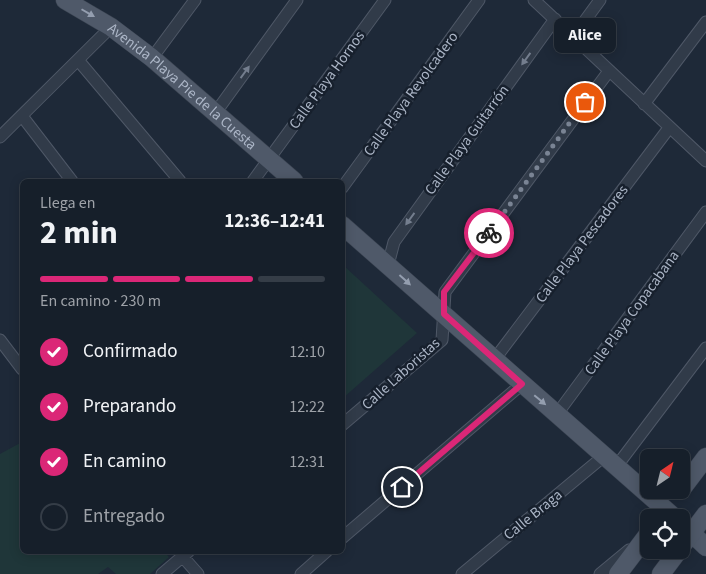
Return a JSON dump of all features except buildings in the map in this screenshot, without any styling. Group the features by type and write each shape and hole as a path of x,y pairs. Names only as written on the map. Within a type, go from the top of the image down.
{"main road":[{"name":"Avenida Playa Pie de la Cuesta","path":"65,0 111,27 152,58 292,179"},
{"path":"345,228 557,414 661,509"},
{"path":"690,478 706,457"},
{"path":"690,529 706,514"},
{"path":"690,537 706,547"},
{"path":"618,574 640,544"},
{"path":"661,574 672,559"}],"street":[{"path":"152,58 194,0"},
{"path":"216,112 297,0"},
{"name":"Calle Playa Hornos","path":"255,179 385,0"},
{"name":"Calle Playa Revolcadero","path":"345,184 479,0"},
{"path":"534,0 706,161"},
{"path":"573,36 600,0"},
{"name":"Calle Playa Guitarrón","path":"388,265 394,242 554,19"},
{"path":"644,104 706,22"},
{"path":"0,137 111,27"},
{"path":"78,60 178,179"},
{"name":"Calle Laboristas","path":"345,422 442,340 444,292 609,71"},
{"path":"22,116 70,179"},
{"name":"Calle Playa Pescadores","path":"494,360 669,128"},
{"name":"Calle Playa Copacabana","path":"557,414 706,212"},
{"path":"0,340 20,366"},
{"name":"Calle Braga","path":"462,574 610,462 706,348"},
{"path":"345,535 522,384"},
{"path":"600,574 640,541"},
{"path":"162,574 186,554 198,574"},
{"path":"300,574 323,554"}],"green space":[{"path":"345,267 417,333 345,396"},
{"path":"20,443 20,554 166,554 169,557 150,574 116,574 108,567 98,574 0,574 0,454"}],"way so far":[{"path":"489,233 585,102"}],"place":[{"name":"Alice","path":"585,102"}],"route":[{"path":"402,487 522,384 444,314 444,292 489,233"}]}
